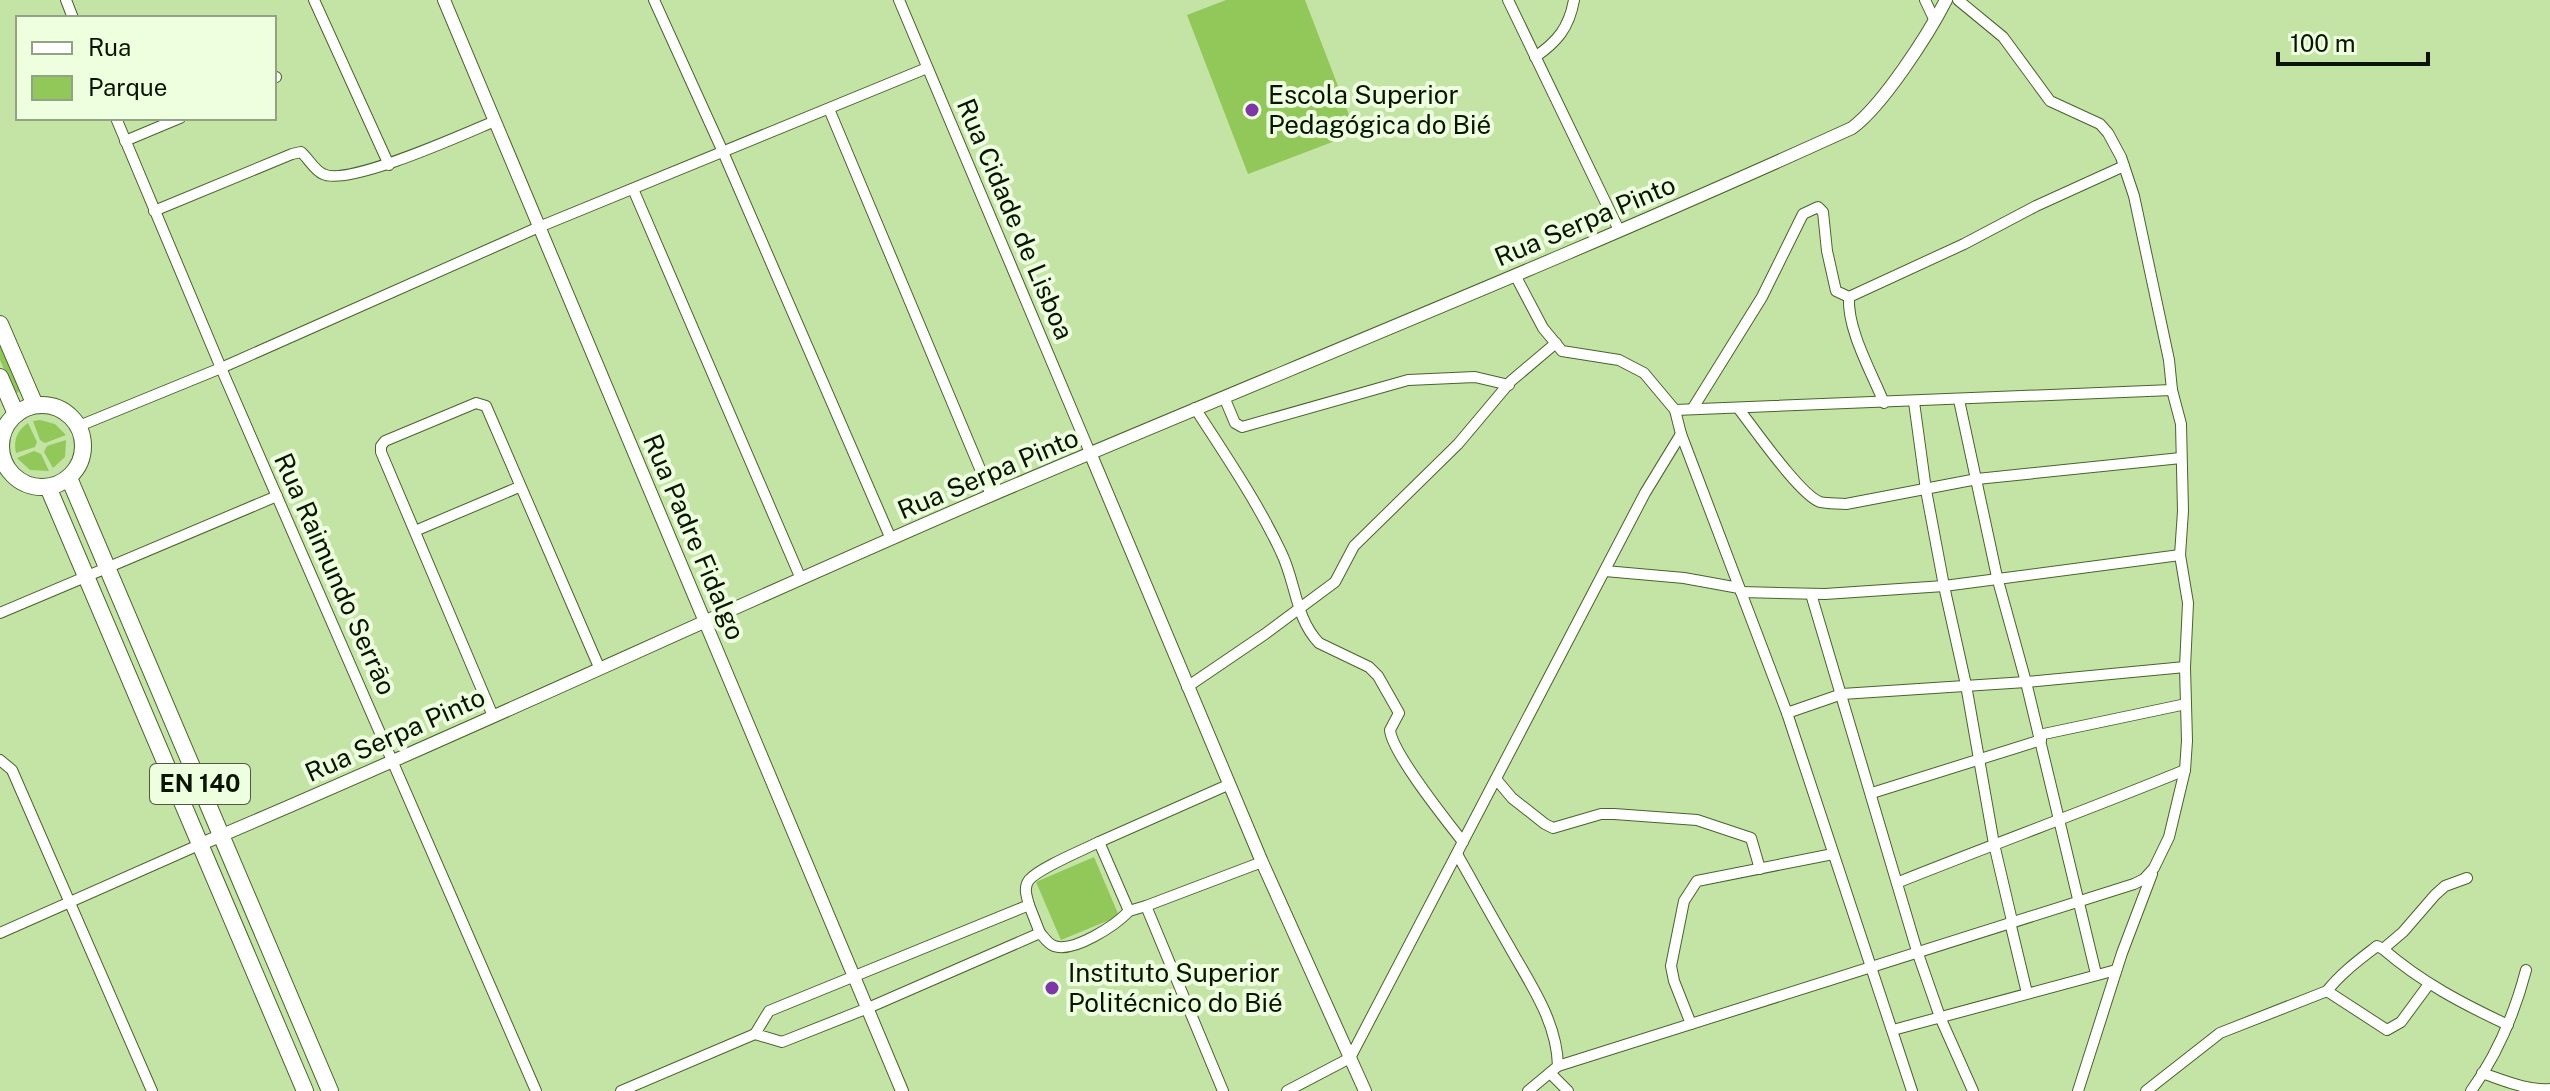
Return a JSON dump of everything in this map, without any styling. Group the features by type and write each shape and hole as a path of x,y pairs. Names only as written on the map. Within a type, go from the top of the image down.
{"main road":[{"path":"0,324 35,405"},
{"path":"0,377 16,414"},
{"path":"35,405 60,408 79,426 84,439 78,467 69,478 48,487 34,487 21,482 2,461 2,435 8,423 16,414 35,405"},
{"name":"EN 140","path":"69,478 328,1086"},
{"name":"EN 140","path":"48,487 305,1090"},
{"path":"142,708 164,698"},
{"path":"253,969 274,960"},
{"path":"305,1090 328,1086"}],"street":[{"path":"314,0 389,165"},
{"name":"Rua Padre Fidalgo","path":"444,0 902,1091"},
{"path":"654,0 891,539"},
{"name":"Rua Cidade de Lisboa","path":"899,0 1091,455"},
{"path":"1508,0 1619,230"},
{"path":"1535,57 1560,37 1570,19 1574,0"},
{"path":"1925,0 1935,21"},
{"name":"Rua Serpa Pinto","path":"0,933 393,762 599,667 991,495 1515,275 1852,128 1866,118 1878,102 1935,21 1946,0"},
{"path":"1958,0 2003,37 2050,101 2100,124 2108,133 2134,196 2181,424 2183,511 2180,555 2188,603 2185,770 2169,837 2154,868 2116,970 2078,1091"},
{"path":"79,426 221,368 539,227 927,68"},
{"path":"829,109 991,495"},
{"name":"Rua Raimundo Serrão","path":"117,120 221,368 536,1091"},
{"path":"125,141 175,120"},
{"path":"154,211 292,154 301,152 319,171 331,177 389,165 495,121"},
{"path":"1693,408 1762,297 1803,214 1813,208 1818,207 1823,212 1836,291 1849,297 2124,166"},
{"path":"633,189 801,579"},
{"path":"1515,275 1543,328 1562,351 1619,360 1644,373 1675,410 1681,434 1787,713 1912,1091"},
{"path":"1849,297 1849,310 1859,344 1884,403"},
{"path":"1187,687 1335,582 1354,546 1458,444 1509,385 1556,343"},
{"path":"1224,397 1235,423 1242,427 1408,380 1475,377 1509,385"},
{"path":"1675,410 2172,390"},
{"path":"1959,400 1997,577 2040,737 2096,974"},
{"path":"1914,402 1944,586 1966,685 1994,844 2027,993"},
{"path":"493,716 381,452 385,441 476,403 486,406 599,667"},
{"path":"1195,408 1244,484 1280,548 1299,609 1319,643 1369,667 1378,676 1399,711 1390,730 1392,740 1415,778 1463,842"},
{"path":"1738,408 1777,458 1820,502 1846,504 1977,479 2181,458"},
{"path":"1287,1091 1350,1058 1645,493 1681,434"},
{"path":"1091,455 1262,862 1365,1091"},
{"path":"415,531 519,487"},
{"path":"0,613 277,496"},
{"path":"1605,571 1684,578 1740,590 1811,594 1944,586 2180,555"},
{"path":"1811,594 1917,951 1940,1017 1973,1091"},
{"path":"1787,713 1842,694 2026,682 2185,667"},
{"path":"1872,793 2040,737 2186,704"},
{"path":"0,760 12,770 152,1091"},
{"path":"1899,882 1994,844 2060,822 2185,770"},
{"path":"1496,779 1512,798 1553,828 1601,814 1697,820 1751,838 1760,869"},
{"path":"1230,784 1099,842 1041,871 1028,881 1025,892 1040,933 1051,945 1064,948 1108,930 1129,911 1262,862"},
{"path":"1099,842 1129,911"},
{"path":"1457,854 1541,1003 1557,1051 1554,1070 1568,1091"},
{"path":"1691,1024 1671,966 1684,901 1700,880 1833,854"},
{"path":"1528,1091 1554,1070 1917,951 2134,884 2154,868"},
{"path":"2383,949 2445,886 2467,878"},
{"path":"621,1091 755,1034 769,1011 1029,905"},
{"path":"1146,906 1223,1091"},
{"path":"755,1034 782,1042 1040,933"},
{"path":"2146,1091 2220,1033 2327,991 2336,979 2377,946 2458,1002 2508,1025"},
{"path":"1893,1030 2116,970"},
{"path":"2471,1091 2508,1025 2526,970"},
{"path":"2327,991 2387,1030 2401,1022 2429,984"},
{"path":"2482,1073 2522,1086 2550,1089"}],"green space":[{"path":"1226,0 1305,0 1356,133 1248,174 1187,15"},
{"path":"0,343 20,389 18,393 14,392 0,360"},
{"path":"33,421 55,424 66,435 45,443 40,440"},
{"path":"28,423 37,442 35,447 16,453 17,436"},
{"path":"66,440 65,457 53,468 44,452 47,446"},
{"path":"34,451 41,454 49,471 30,470 17,458"},
{"path":"1094,857 1119,916 1061,940 1036,882"}],"place":[{"name":"Escola Superior Pedagógica do Bié","path":"1252,110"},
{"name":"Instituto Superior Politécnico do Bié","path":"1052,988"}]}
